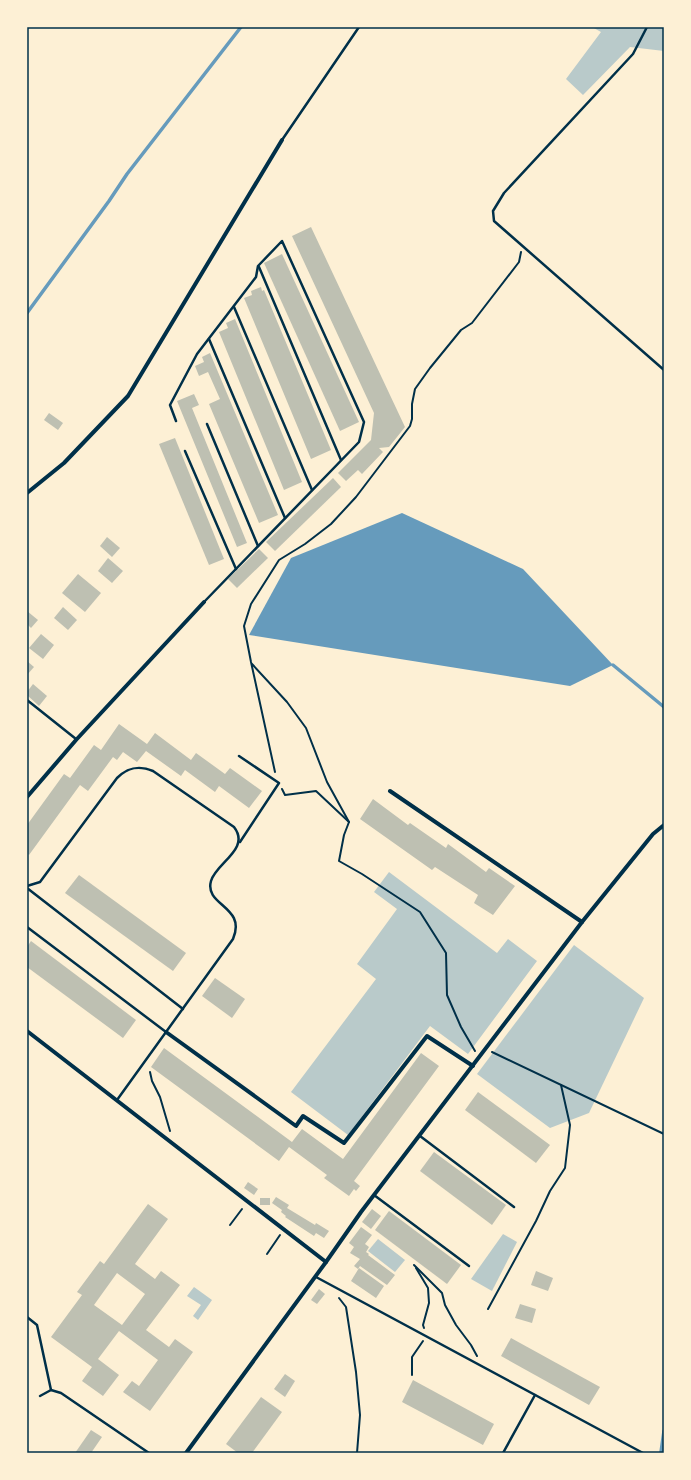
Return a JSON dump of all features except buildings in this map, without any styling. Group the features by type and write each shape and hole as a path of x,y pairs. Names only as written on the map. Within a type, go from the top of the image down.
{"street":[{"path":"27,493 64,463 128,396 282,140"},
{"path":"27,797 76,740 204,602"},
{"path":"390,790 582,922"},
{"path":"186,1453 374,1195 485,1049 582,922 653,834 664,825"},
{"path":"27,1032 326,1262"},
{"path":"166,1032 296,1126 303,1116 344,1143 427,1036 473,1066"}],"lane":[{"path":"282,140 358,27"},
{"path":"647,27 633,54 504,193 493,211 494,221 664,370"},
{"path":"176,421 170,405 198,354 256,277 258,266 282,241 364,422 359,442 204,602"},
{"path":"258,266 341,460"},
{"path":"234,306 312,490"},
{"path":"209,339 285,518"},
{"path":"207,424 258,546"},
{"path":"185,451 236,569"},
{"path":"27,700 76,740"},
{"path":"117,1100 233,940 236,933 235,919 231,913 214,898 210,888 213,877 238,846 279,783 239,756"},
{"path":"27,887 40,882 117,778 122,772 130,768 146,768 153,771 234,827 239,836 238,846"},
{"path":"27,887 183,1009"},
{"path":"27,927 166,1032"},
{"path":"419,1136 514,1207"},
{"path":"374,1195 469,1266"},
{"path":"316,1276 643,1453"},
{"path":"27,1317 37,1325 51,1390"},
{"path":"40,1396 51,1390 61,1392 149,1453"},
{"path":"502,1453 535,1395"}],"path":[{"path":"349,822 316,791 285,795 279,783 244,626 251,604 279,560 305,544 331,524 378,470 410,426 412,419 412,404 416,389 430,368 461,330 472,323 519,262 522,245"},
{"path":"251,662 287,702 306,728 327,782 349,822"},
{"path":"349,822 344,834 339,861 362,874 420,912 446,953 447,995 461,1027 479,1058"},
{"path":"485,1049 664,1134"},
{"path":"150,1072 152,1081 160,1097 171,1133"},
{"path":"488,1309 536,1221 550,1191 565,1168 570,1125 561,1085"},
{"path":"230,1225 242,1209"},
{"path":"267,1254 284,1230"},
{"path":"412,1375 412,1358 426,1336 423,1325 429,1303 428,1288 414,1265 442,1293 445,1306 456,1325 471,1345 482,1367"},
{"path":"338,1296 346,1307 356,1372 360,1415 357,1453"}],"shaded area":[{"path":"592,27 664,27 664,51 630,47 583,95 566,79 601,32"},
{"path":"389,872 497,953 508,939 537,961 468,1054 430,1026 348,1135 291,1092 376,979 357,964 397,909 374,892"},
{"path":"574,945 644,998 589,1113 550,1128 477,1074"},
{"path":"503,1234 517,1242 492,1291 471,1279"},
{"path":"378,1239 405,1260 395,1272 368,1251"},
{"path":"194,1287 212,1300 198,1320 193,1316 201,1305 187,1296"}],"water":[{"path":"402,513 523,569 613,665 570,686 249,635 291,558"}],"waterway":[{"path":"27,313 127,174 241,27"},
{"path":"613,665 664,707"},
{"path":"661,1452 664,1431"}]}
